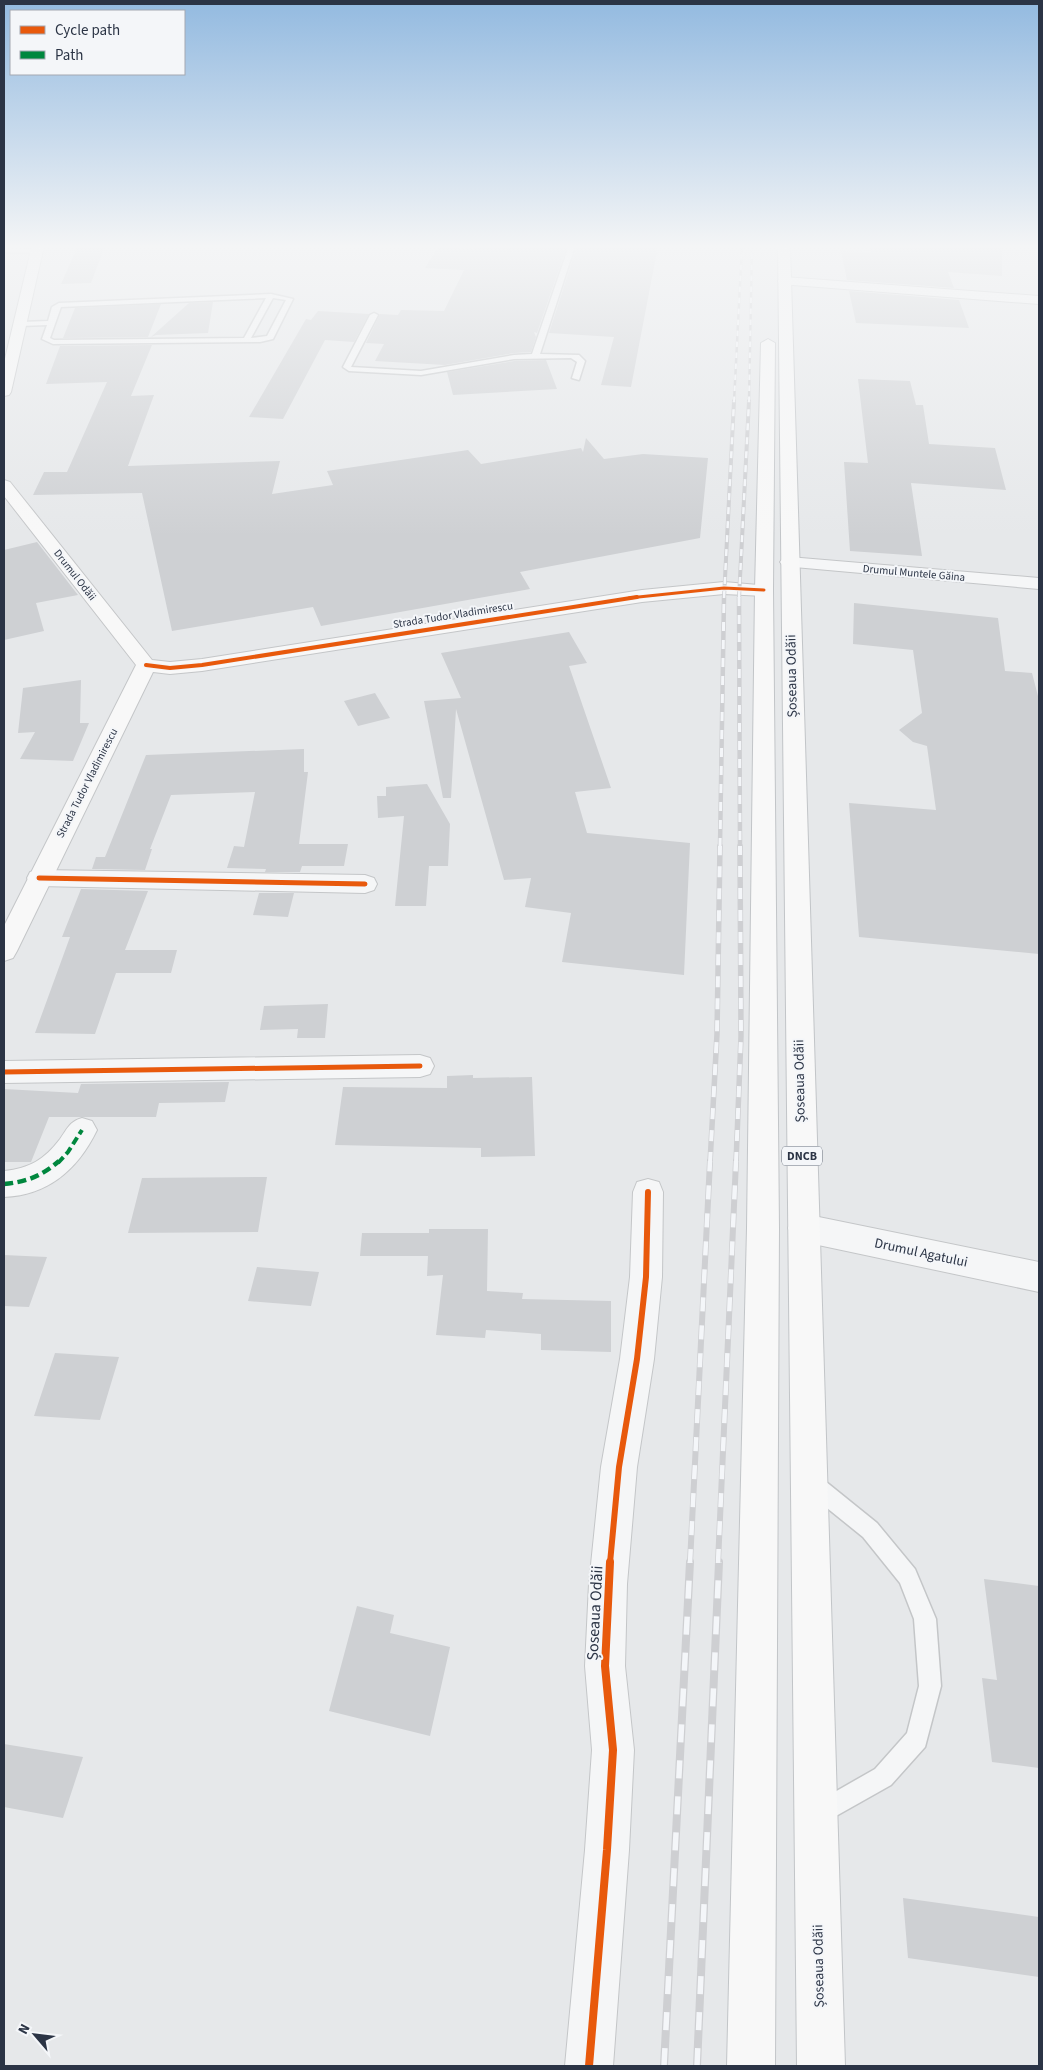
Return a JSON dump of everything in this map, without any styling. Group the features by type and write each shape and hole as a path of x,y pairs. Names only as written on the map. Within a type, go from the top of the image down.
{"main road":[{"path":"4,392 7,365 15,343"},
{"name":"Șoseaua Odăii","path":"751,2066 763,1228 764,590 768,343"},
{"name":"Șoseaua Odăii","path":"785,343 811,1482 821,2066"},
{"name":"Drumul Odăii","path":"4,485 146,665"},
{"name":"Strada Tudor Vladimirescu","path":"4,951 146,665 170,668 194,666 642,596 724,588 764,590"}],"street":[{"name":"Drumul Muntele Găina","path":"789,562 1039,584"},
{"path":"40,878 365,884"},
{"path":"4,1072 420,1066"},
{"path":"4,1184 16,1184 42,1175 71,1150 82,1130"},
{"name":"Șoseaua Odăii","path":"589,2066 613,1750 605,1666 608,1584 619,1466 637,1359 646,1277 648,1192"},
{"name":"Drumul Agatului","path":"804,1228 1039,1277"}],"lane":[{"path":"360,343 347,368 349,369 421,373 536,355 576,357 581,361 576,378"},
{"path":"536,355 540,343"},
{"path":"811,1482 870,1530 908,1576 925,1619 930,1686 917,1739 883,1776 816,1815"}],"building":[{"path":"292,343 324,343 283,419 249,417"},
{"path":"366,343 534,343 531,352 514,353 445,365 375,361 384,344"},
{"path":"612,343 640,343 631,387 601,385"},
{"path":"152,345 131,396 154,395 128,466 280,461 272,494 333,485 327,471 468,450 481,464 581,448 583,452 586,438 604,459 643,454 708,458 700,538 520,572 530,589 321,626 313,607 172,631 142,493 33,495 44,472 67,472 107,382 46,384 60,346"},
{"path":"546,360 557,389 453,395 447,372 514,361"},
{"path":"858,379 910,381 916,405 923,405 929,444 995,448 1006,490 911,483 922,556 850,551 844,462 868,463"},
{"path":"37,542 78,595 36,603 44,631 4,640 4,550"},
{"path":"854,603 998,618 1005,671 1032,673 1039,700 1039,954 859,937 849,803 936,810 927,746 913,742 899,730 922,713 913,650 853,644"},
{"path":"569,632 587,663 569,666 611,788 575,792 587,833 690,843 684,975 562,962 571,913 525,907 531,878 504,880 456,709 451,798 443,798 424,701 461,698 441,653"},
{"path":"81,680 80,723 89,723 73,761 20,759 35,732 18,733 23,688"},
{"path":"375,693 390,718 358,726 344,701"},
{"path":"304,749 304,772 308,772 299,844 348,844 344,866 302,866 300,872 265,872 266,869 227,868 234,846 244,847 255,792 171,795 150,849 152,849 145,870 92,869 96,857 105,857 146,755"},
{"path":"427,784 450,824 448,866 429,866 426,906 395,906 404,816 378,818 377,796 386,796 386,787"},
{"path":"81,889 148,891 125,950 177,950 171,973 116,973 95,1034 35,1033 70,937 62,937"},
{"path":"259,893 294,893 288,917 253,915"},
{"path":"328,1004 325,1038 297,1038 298,1029 260,1030 264,1006"},
{"path":"473,1075 473,1078 532,1077 535,1156 481,1157 481,1148 335,1145 343,1087 447,1088 447,1076"},
{"path":"229,1082 225,1102 159,1103 156,1117 49,1117 31,1162 4,1162 4,1089 78,1093 81,1084"},
{"path":"267,1177 258,1232 128,1233 142,1178"},
{"path":"429,1229 488,1229 487,1291 523,1293 522,1299 611,1301 611,1352 541,1350 541,1334 486,1330 485,1338 436,1335 443,1275 427,1276 428,1256 360,1256 362,1233 429,1233"},
{"path":"4,1255 47,1257 29,1307 4,1306"},
{"path":"257,1267 319,1272 311,1306 248,1301"},
{"path":"55,1353 119,1357 100,1420 34,1416"},
{"path":"984,1579 1039,1586 1039,1768 992,1762 982,1678 997,1680"},
{"path":"357,1606 394,1615 390,1633 450,1647 430,1736 329,1711"},
{"path":"4,1744 83,1757 63,1818 4,1807"},
{"path":"903,1898 1039,1917 1039,1977 908,1958"}],"railway":[{"path":"734,402 737,343"},
{"path":"749,402 750,343"},
{"path":"724,598 734,401"},
{"path":"739,598 749,401"},
{"path":"720,847 724,597"},
{"path":"739,598 740,847"},
{"path":"710,1163 717,1034 720,846"},
{"path":"736,1163 741,1036 740,846"},
{"path":"690,1563 710,1161"},
{"path":"718,1563 736,1161"},
{"path":"664,2066 690,1562"},
{"path":"697,2066 719,1562"}],"marked path":[{"path":"4,1184 30,1180 51,1169 68,1152 82,1130"}],"cycle path":[{"path":"146,665 170,668 202,665 642,596 724,588 764,590"},
{"path":"39,878 365,884"},
{"path":"4,1072 420,1066"},
{"path":"589,2066 607,1850 613,1750 605,1666 608,1584 619,1467 637,1359 646,1277 648,1192"}]}
